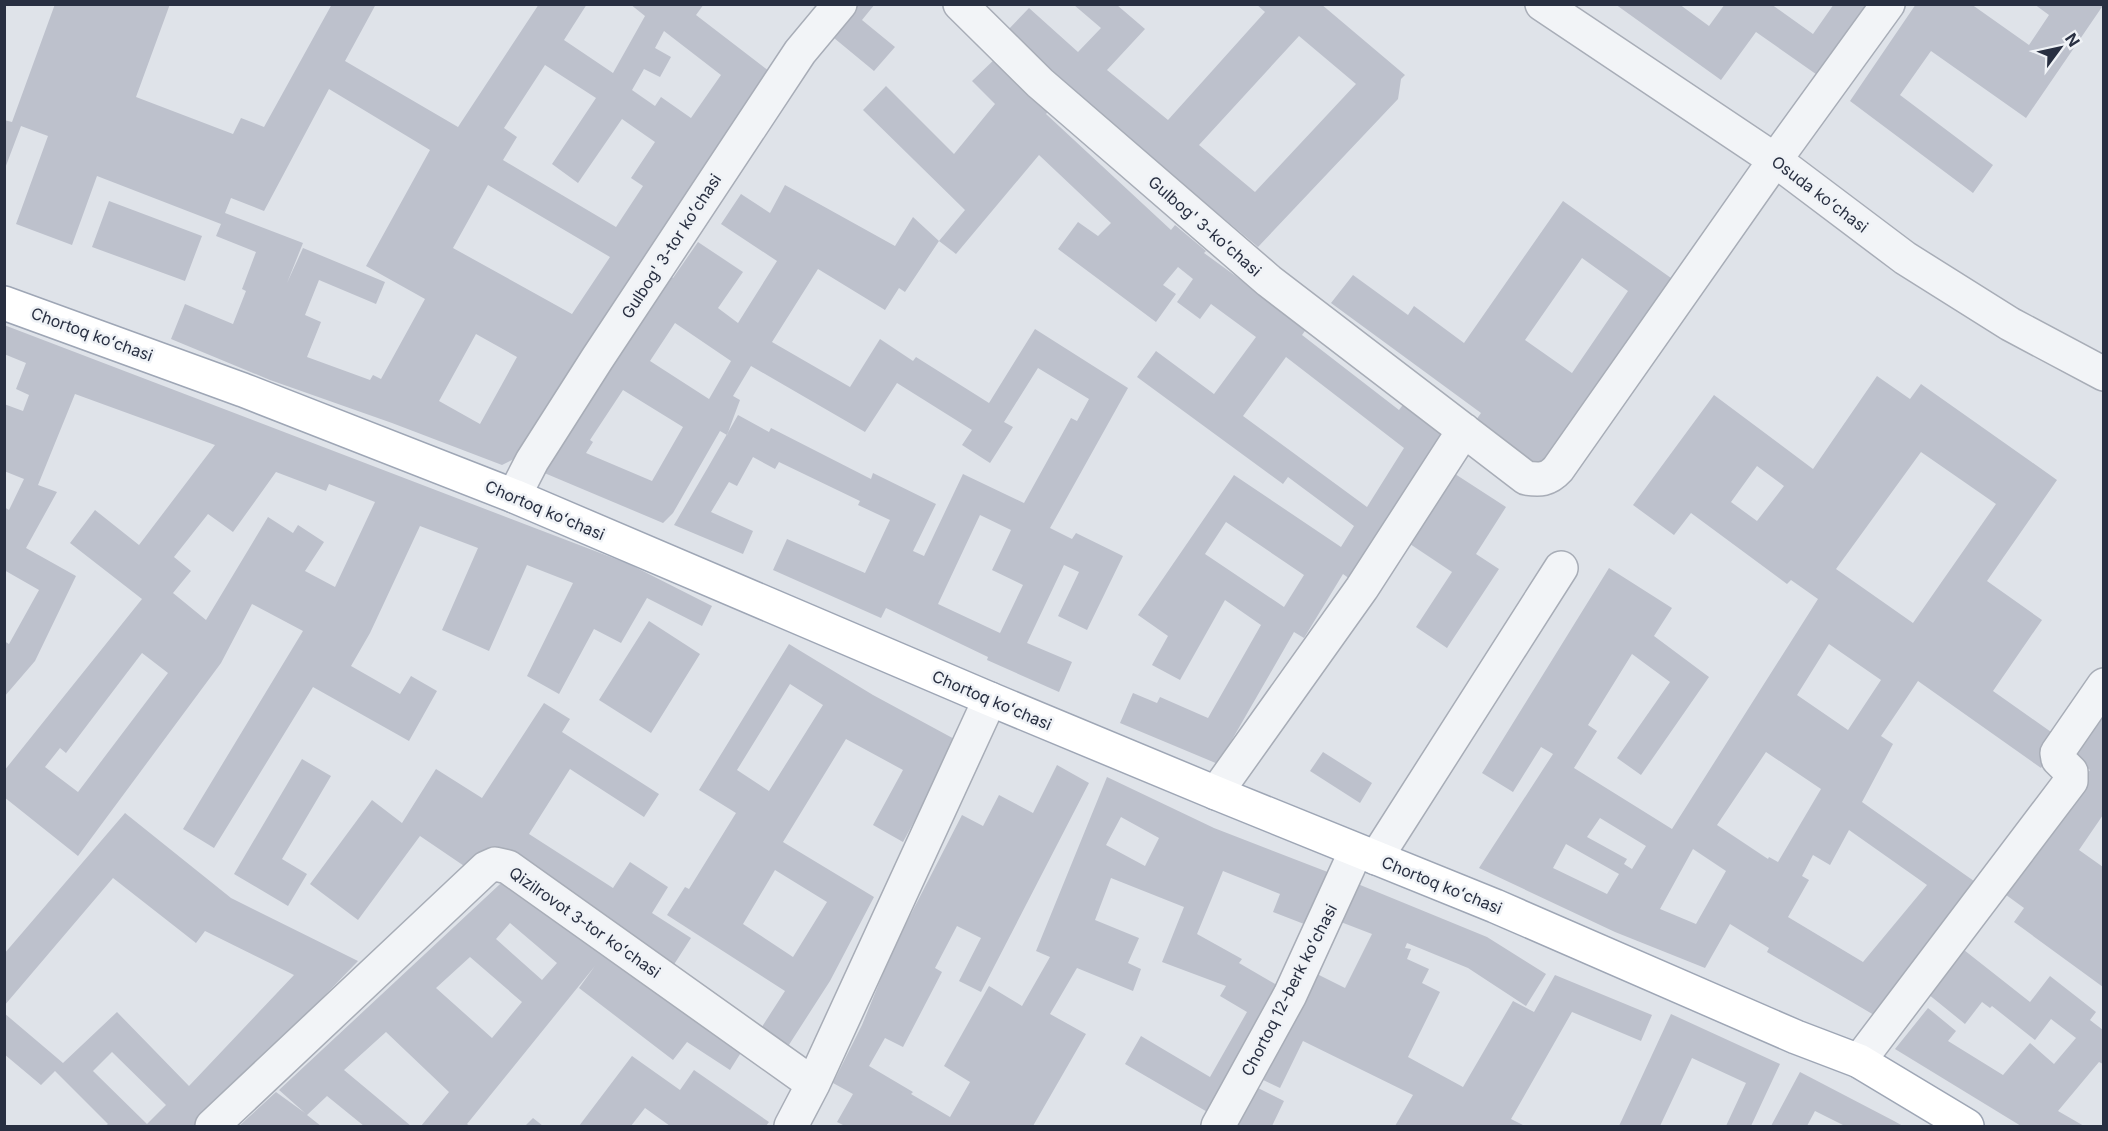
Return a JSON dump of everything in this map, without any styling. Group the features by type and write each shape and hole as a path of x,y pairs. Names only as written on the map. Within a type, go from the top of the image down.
{"main road":[{"name":"Chortoq koʻchasi","path":"4,303 243,390 514,496 990,699 1365,855 1496,906 1796,1038 1859,1061 1966,1126"}],"street":[{"name":"Gulbog' 3-tor koʻchasi","path":"514,496 532,460 793,62 840,4"},
{"name":"Gulbog' 3-koʻchasi","path":"960,4 1040,83 1269,281 1526,478 1539,480 1553,475 1888,4"},
{"name":"Osuda koʻchasi","path":"1542,4 1775,160 1905,258 2010,324 2103,374"},
{"path":"1216,793 1362,588 1464,430"},
{"name":"Chortoq 12-berk koʻchasi","path":"1218,1126 1365,855 1561,568"},
{"path":"1859,1061 2071,781 2071,772 2058,759 2057,753 2103,685"},
{"path":"791,1126 813,1084 990,699"},
{"name":"Qizilrovot 3-tor koʻchasi","path":"212,1126 486,868 495,864 508,867 813,1084"}],"building":[{"path":"55,4 170,4 136,97 233,134 241,118 264,127 332,4 376,4 345,61 458,127 539,4 587,4 564,40 613,73 645,16 630,4 704,4 696,15 769,71 718,145 721,147 520,456 502,465 270,380 171,339 185,304 233,324 246,291 242,289 256,252 216,236 221,224 97,176 72,245 16,224 48,136 21,126 4,171 4,120 12,122","holes":["664,31 721,75 691,118 661,97 655,106 632,90 644,69 660,77 671,57 655,48","545,65 596,98 552,164 578,183 622,119 655,142 631,178 643,186 616,227 503,160 517,137 504,128","329,89 430,150 366,266 425,299 381,379 373,375 370,380 307,357 321,322 305,315 319,280 376,304 385,282 303,248 287,283 303,243 225,213 231,198 264,211","488,185 610,257 572,314 453,248","476,334 517,357 480,424 439,401"]},
{"path":"853,4 875,4 862,20 895,47 874,71 828,33"},
{"path":"1256,4 1321,4 1405,75 1401,79 1398,99 1258,247 1081,99 1007,31 1029,8 1078,52 1101,28 1074,5 1117,5 1145,29 1107,70 1168,120 1265,12","holes":["1299,36 1356,84 1255,192 1199,145"]},
{"path":"1615,4 1679,4 1709,26 1725,4 1771,4 1813,34 1834,4 1875,4 1823,79 1756,32 1721,80"},
{"path":"1916,4 1971,4 2029,45 2049,15 2034,4 2104,4 2026,118 1931,51 1900,95 1993,165 1973,193 1850,101"},
{"path":"1000,54 1053,106 1046,114 1171,230 1175,225 1206,251 1204,253 1307,328 1302,335 1399,410 1405,402 1448,434 1354,582 1343,574 1304,638 1294,632 1218,764 1120,723 1133,693 1157,703 1160,697 1208,718 1261,625 1225,600 1180,680 1152,665 1168,636 1138,615 1234,475 1341,547 1354,526 1288,477 1283,484 1137,377 1156,351 1214,394 1256,337 1211,304 1200,319 1177,302 1193,279 1178,267 1163,285 1176,294 1156,322 1058,249 1078,222 1098,236 1111,223 1039,155 956,254 939,241 965,210 863,110 886,86 954,154 995,104 972,81","holes":["1286,357 1404,448 1367,507 1243,416","1226,522 1304,575 1284,607 1205,554"]},
{"path":"785,185 895,246 913,217 939,241 905,292 899,288 885,310 818,269 772,342 850,387 880,339 913,361 916,357 989,403 1035,329 1128,388 1050,528 1072,539 1076,533 1123,556 1087,630 1058,616 1079,572 1064,565 1027,643 1072,662 1059,692 987,660 988,657 886,608 881,618 773,570 787,539 865,573 890,520 858,505 860,501 779,462 775,469 753,457 737,486 729,482 711,512 753,531 743,554 674,525 727,435 720,431 673,513 663,523 542,472 664,272 673,278 698,242 743,272 718,308 738,323 777,261 721,224 741,194 770,213","holes":["675,323 731,361 709,399 650,361","751,366 865,432 897,383 972,430 962,445 990,463 1013,427 1004,422 1038,368 1089,399 1077,421 1071,418 1024,503 963,474 924,556 913,551 936,504 873,473 871,479 771,428 769,432 738,415 728,433 740,400 733,396","623,390 683,427 652,481 586,453 593,442 590,440","980,515 1011,530 992,570 1023,585 1000,633 938,604"]},
{"path":"109,201 202,236 185,281 92,247"},
{"path":"1563,201 1678,283 1546,472 1476,420 1481,413 1331,303 1353,275 1408,315 1414,306 1464,343","holes":["1582,258 1628,291 1572,373 1525,340"]},
{"path":"4,325 629,564 712,606 702,626 647,598 621,643 594,629 559,694 527,676 573,583 527,565 489,651 442,630 478,548 420,526 370,633 351,666 400,694 411,676 437,691 409,741 313,687 214,848 183,829 303,631 252,604 221,663 78,856 4,797 4,771 142,599 70,543 95,510 139,545 215,445 75,394 38,485 57,492 26,548 76,576 35,661 4,697 4,641 9,644 39,590 4,570 4,507 9,510 24,479 4,471 4,404 23,411 29,395 16,389 26,363 4,354","holes":["276,472 326,491 329,484 375,502 335,587 305,571 324,542 298,525 293,533 268,517 206,620 173,593 191,571 174,557 208,514 233,532","142,653 168,673 78,792 45,767 60,748 66,753"]},
{"path":"1877,376 1910,399 1921,384 2057,480 1987,581 2042,620 1993,691 2061,739 2041,768 1918,681 1881,736 1893,744 1862,802 1981,886 1874,1015 1767,952 1769,948 1730,924 1705,968 1615,932 1479,868 1553,754 1541,747 1513,792 1482,773 1609,568 1672,608 1654,636 1709,677 1641,775 1617,758 1670,682 1632,654 1588,725 1597,731 1574,768 1672,829 1818,599 1791,580 1787,584 1691,513 1674,535 1633,505 1714,395 1813,469","holes":["1921,452 1996,504 1913,623 1836,569","1757,466 1784,486 1757,521 1731,502","1829,644 1881,680 1848,730 1797,695","1766,752 1821,789 1778,862 1769,857 1768,859 1717,825","1600,818 1646,846 1632,869 1624,864 1627,859 1587,837","1849,830 1927,885 1863,962 1788,917 1809,880 1802,876 1813,855 1830,865","1566,844 1619,874 1607,894 1553,868","1693,849 1726,871 1696,924 1660,909"]},
{"path":"1452,472 1506,507 1476,554 1499,569 1447,648 1416,627 1452,572 1407,542"},
{"path":"649,621 700,654 651,733 599,700"},
{"path":"789,644 873,695 958,741 903,842 873,825 903,770 846,739 783,842 874,897 830,981 785,1051 758,1033 785,991 667,915 685,887 689,889 736,813 699,790","holes":["790,684 823,705 769,791 737,770","775,870 827,902 793,957 743,924"]},
{"path":"2103,699 2103,815 2079,850 2103,867 2103,987 2014,922 2024,908 2002,892 2090,770 2066,753"},
{"path":"544,703 570,719 562,732 659,794 644,817 570,769 529,834 613,888 630,862 668,887 652,913 691,938 673,966 488,848 473,872 420,836 358,920 310,884 372,800 402,823 436,769 482,798"},
{"path":"1323,752 1372,783 1360,803 1310,771"},
{"path":"302,759 331,776 282,859 307,874 288,906 234,874"},
{"path":"1057,765 1089,783 981,992 959,981 981,938 957,926 935,968 942,972 903,1047 885,1038 869,1066 950,1117 970,1082 944,1066 989,986 1022,1006 1050,957 1036,951 1107,777 1214,828 1338,876 1317,929 1273,912 1280,894 1223,871 1197,934 1242,959 1239,963 1289,992 1216,1117 1125,1064 1141,1036 1210,1077 1247,1012 1220,996 1226,986 1162,962 1184,907 1111,878 1095,920 1139,938 1128,963 1141,969 1133,991 1077,968 1050,1014 1086,1034 1033,1126 845,1126 837,1122 853,1094 833,1083 862,1025 894,947 962,815 983,826 999,795 1033,813","holes":["1121,817 1159,838 1145,866 1106,845"]},
{"path":"125,813 231,898 358,961 199,1126 105,1126 108,1124 55,1071 41,1085 4,1054 4,1013 63,1063 117,1012 189,1086 294,975 205,931 196,943 113,878 4,1006 4,954","holes":["112,1052 166,1105 147,1124 93,1071"]},
{"path":"512,873 605,953 700,1025 742,1051 730,1070 687,1042 673,1060 579,988 595,966 467,1124 470,1126 421,1126 449,1092 386,1032 344,1070 411,1126 364,1126 327,1096 307,1115 321,1126 239,1126 276,1092 305,1113 279,1090","holes":["510,923 557,963 542,980 496,939","470,957 522,1002 492,1038 436,988"]},
{"path":"1348,880 1487,937 1546,974 1526,1006 1468,968 1407,943 1405,948 1411,949 1407,959 1429,969 1422,983 1440,992 1408,1057 1463,1087 1513,1001 1534,1012 1555,975 1652,1015 1641,1041 1572,1012 1511,1119 1525,1126 1395,1126 1413,1095 1303,1041 1280,1088 1255,1076 1307,969 1345,988 1372,934 1333,919"},
{"path":"1964,950 2030,1002 2050,976 2096,1012 2090,1020 2103,1030 2103,1064 2099,1062 2058,1111 2084,1126 2021,1126 1895,1049 1928,1008 1956,1031 1948,1041 2003,1075 2030,1043 2054,1064 2076,1038 2051,1019 2035,1040 1992,1006 1990,1008 1982,1002 1965,1024 1928,994"},
{"path":"1671,1014 1780,1064 1751,1126 1726,1126 1746,1083 1692,1058 1660,1126 1619,1126"},
{"path":"632,1056 680,1090 694,1070 769,1122 766,1126 670,1126 645,1108 631,1126 579,1126"},
{"path":"1800,1072 1903,1126 1845,1126 1815,1111 1807,1126 1771,1126"},
{"path":"1248,1083 1284,1101 1272,1126 1227,1126"},
{"path":"533,1118 543,1126 525,1126"}]}
